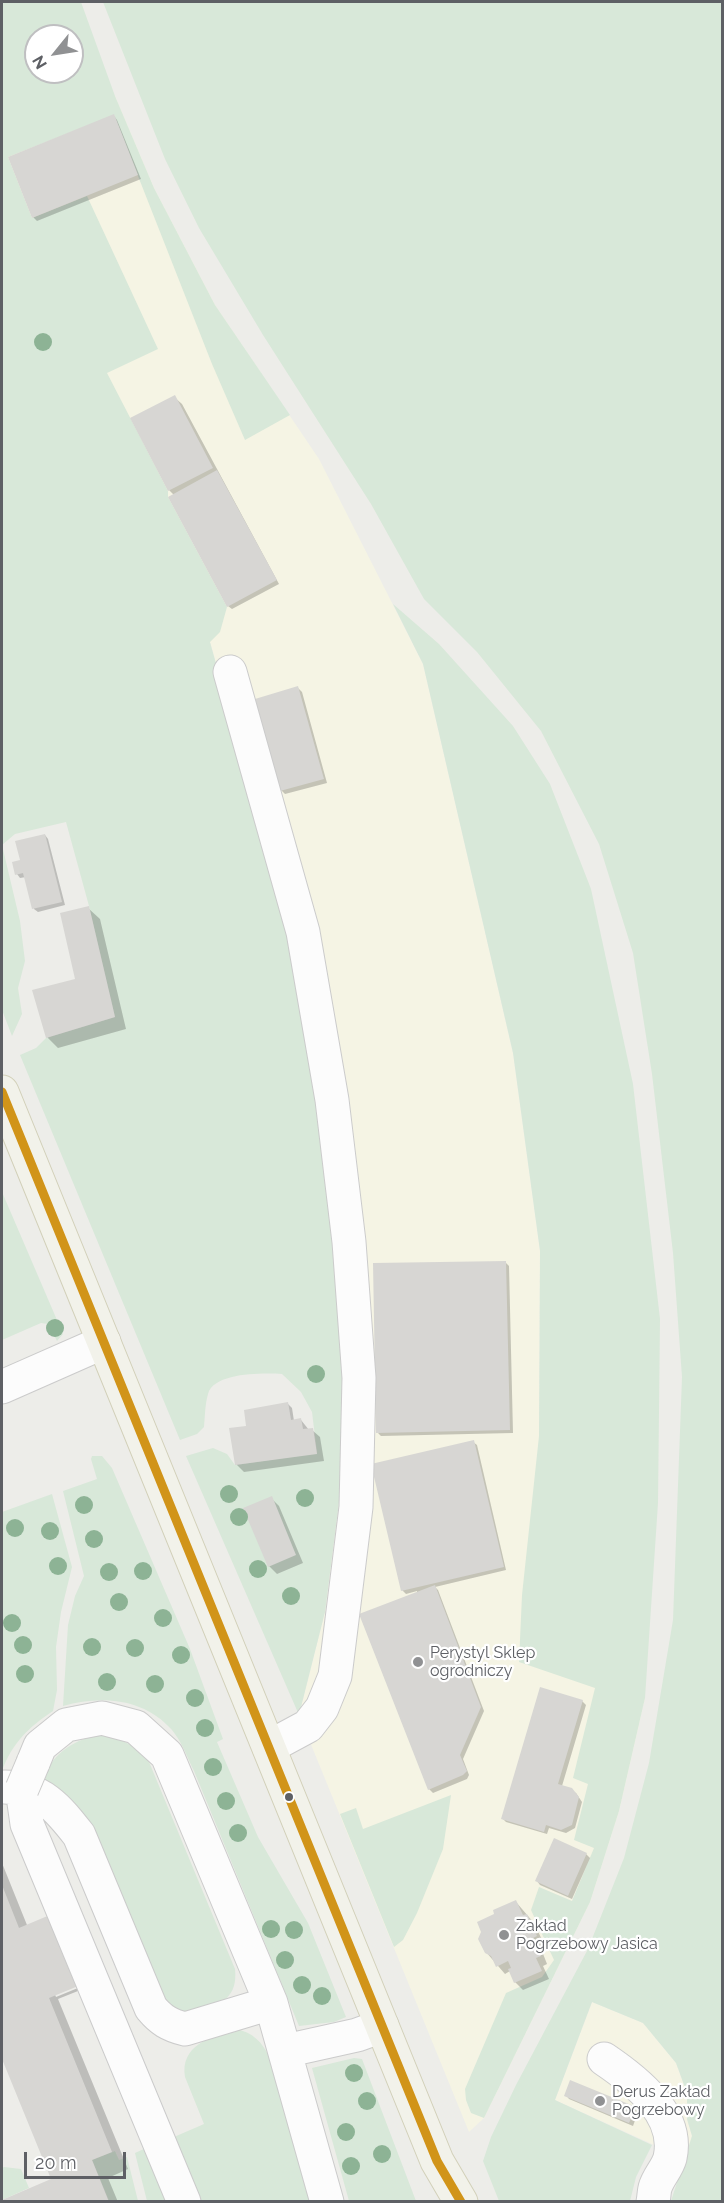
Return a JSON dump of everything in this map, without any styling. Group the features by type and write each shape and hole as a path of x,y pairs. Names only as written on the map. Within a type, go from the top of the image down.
{"main road":[{"path":"2,1092 447,2187 461,2202"}],"lane":[{"path":"230,672 303,932 333,1111 350,1242 359,1378 356,1507 335,1676 322,1708 308,1726 269,1747"},
{"path":"2,1387 104,1342"},
{"path":"184,2202 27,1824 22,1790 40,1746 66,1725 102,1718 136,1727 167,1755 271,2003 327,2202"},
{"path":"2,1787 18,1787 42,1796 62,1813 79,1835 151,2008 160,2019 171,2026 185,2028 271,2003"},
{"path":"285,2051 357,2035 382,2026"},
{"path":"603,2059 628,2076 652,2098 667,2124 671,2143 669,2160 655,2187 653,2202"}],"shaded area":[{"path":"2,2 81,2 115,96 154,188 215,305 290,415 245,440 212,364 114,115 8,157 32,218 87,196 158,349 107,373 168,491 168,497 227,607 220,632 210,642 259,817 295,961 341,1270 345,1455 325,1612 299,1715 186,1456 213,1448 227,1454 235,1465 317,1453 312,1412 301,1392 282,1374 240,1375 220,1381 212,1387 208,1394 204,1427 197,1434 180,1440 20,1055 36,1048 46,1038 115,1017 89,906 66,822 15,834 2,845"},
{"path":"103,2 722,2 722,2201 671,2201 692,2136 687,2119 687,2093 676,2063 643,2023 592,2002 555,2100 652,2145 636,2177 630,2201 499,2201 483,2161 491,2137 516,2085 588,1949 624,1858 649,1763 673,1620 682,1377 673,1253 652,1074 633,953 599,844 541,731 477,652 424,599 371,504 263,335 199,228 165,159"},
{"path":"115,96 154,188 215,305 319,459 423,664 513,1053 540,1251 539,1436 645,1698 619,1811 590,1902 484,2118 469,2132 299,1715 325,1612 345,1455 259,817 189,567 100,394 2,149"},
{"path":"393,604 439,644 513,726 550,784 591,889 633,1084 660,1319 658,1503 645,1698 619,1811 590,1902 484,2118 471,2113 465,2089 506,1993 542,1977 554,1960 531,1910 539,1887 572,1901 594,1848 574,1840 588,1784 573,1778 595,1688 519,1662 522,1595 539,1436 540,1251 513,1053 423,664"},
{"path":"2,845 20,921 25,961 18,988 22,1014 12,1036 2,1010"},
{"path":"2,1192 63,1334 57,1341 48,1324 41,1323 2,1340"},
{"path":"92,1456 102,1456 112,1468 190,1649 223,1739 217,1742 258,1837 308,1923 346,2017 334,2022 299,2026 194,1771 172,1730 161,1719 135,1705 107,1700 63,1706 68,1625 75,1596 84,1576 63,1491 97,1479"},
{"path":"52,1494 72,1567 61,1612 56,1647 57,1690 53,1711 22,1736 2,1771 2,1512"},
{"path":"99,1735 125,1742 147,1757 235,1969 234,1986 231,1993 214,2006 178,2012 166,2005 39,1783 56,1757 63,1751 79,1741"},
{"path":"451,1795 443,1849 417,1913 403,1940 394,1947 340,1814 356,1808 363,1829"},
{"path":"592,2002 643,2023 676,2063 687,2093 687,2119 692,2136 685,2159 555,2100"},
{"path":"235,2029 256,2039 270,2058 310,2201 201,2201 174,2137 204,2124 185,2077 185,2066 187,2057 199,2044"},
{"path":"354,2058 362,2059 416,2201 349,2201 312,2068"},
{"path":"146,2148 169,2201 147,2201 135,2153"},
{"path":"115,2151 119,2160 127,2157 138,2201 109,2201 92,2160"},
{"path":"2,2168 21,2169 29,2188 2,2200"}],"building":[{"path":"114,114 138,175 32,218 8,157"},
{"path":"175,395 213,468 168,491 130,418"},
{"path":"217,470 277,580 227,607 168,497"},
{"path":"298,686 324,779 280,791 255,699"},
{"path":"45,834 62,902 32,909 23,873 15,875 12,862 20,860 15,841"},
{"path":"89,906 115,1017 46,1038 32,990 75,979 60,913"},
{"path":"506,1261 510,1430 376,1433 373,1263"},
{"path":"288,1402 291,1420 301,1418 303,1429 313,1428 317,1454 235,1465 229,1428 246,1426 244,1410"},
{"path":"474,1440 504,1567 401,1591 371,1464"},
{"path":"272,1496 296,1555 268,1567 243,1508"},
{"path":"435,1585 481,1707 460,1755 467,1771 463,1775 428,1790 359,1614"},
{"path":"540,1687 583,1700 558,1784 572,1788 579,1797 572,1825 561,1830 546,1825 544,1832 501,1819"},
{"path":"554,1838 587,1853 568,1896 535,1881"},
{"path":"2,1885 19,1928 76,1904 105,1975 49,1998 112,2152 92,2160 109,2202 2,2202 2,2200 51,2179 2,2059"},
{"path":"516,1900 523,1915 527,1914 537,1936 533,1938 541,1956 536,1958 542,1971 514,1983 508,1969 511,1968 508,1961 496,1967 491,1956 485,1953 478,1939 481,1932 477,1922 494,1914 493,1910"},
{"name":"Derus Zakład Pogrzebowy","path":"570,2080 636,2107 629,2123 564,2096"}],"transit line":[{"path":"2,1092 437,2161 461,2202"}],"place":[{"name":"Perystyl Sklep ogrodniczy","path":"418,1662"},
{"name":"Zakład Pogrzebowy Jasica","path":"504,1935"},
{"name":"Derus Zakład Pogrzebowy","path":"600,2101"}]}
